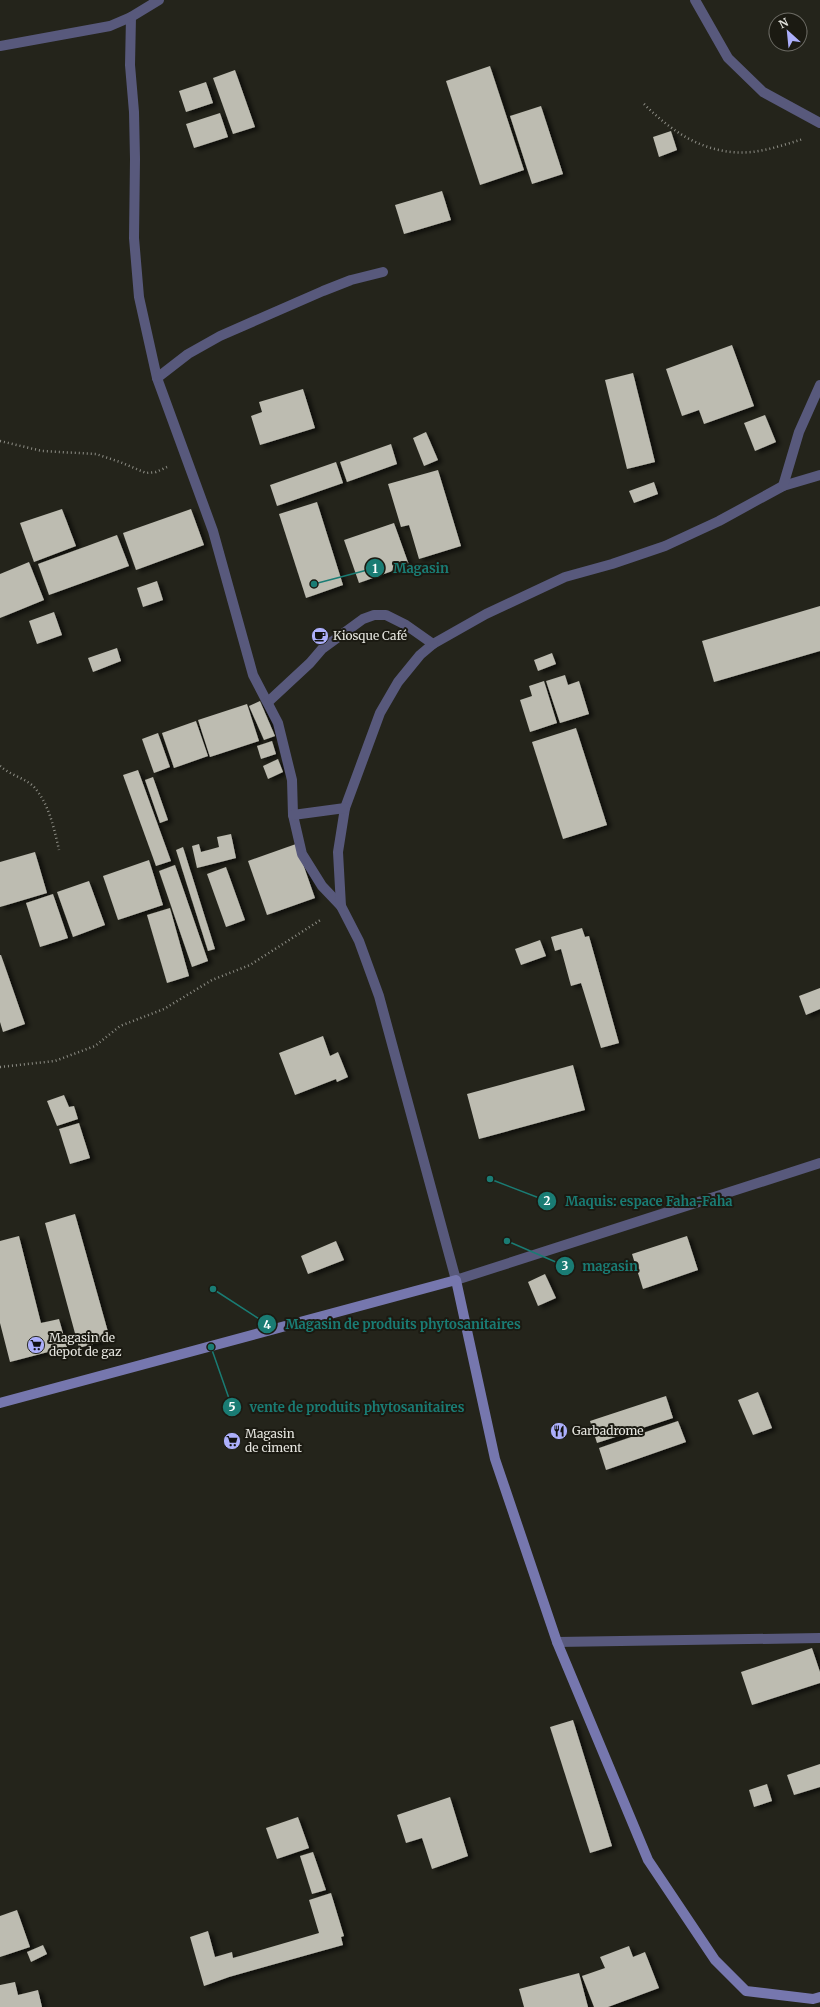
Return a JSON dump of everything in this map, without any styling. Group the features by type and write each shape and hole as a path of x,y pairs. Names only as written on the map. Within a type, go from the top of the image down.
{"street":[{"path":"0,46 110,26 131,17 159,0"},
{"path":"696,0 728,58 763,92 820,123"},
{"path":"131,17 130,65 134,112 135,159 134,238 139,296 157,378 186,460 214,531 253,675 278,723 292,780 293,815 302,854 322,886 342,906 359,941 379,996 456,1280 495,1459 557,1642 648,1860 715,1960 746,1991 813,1999 820,1997"},
{"path":"157,378 188,354 220,336 351,280 383,272"},
{"path":"783,486 798,432 820,385"},
{"path":"342,906 338,852 345,808 380,713 398,682 420,655 433,644 486,614 524,595 565,577 612,564 665,546 719,521 783,486 820,475"},
{"path":"268,702 328,643 369,617 386,616 406,625 433,644"},
{"path":"293,815 345,808"},
{"path":"0,1403 456,1280 820,1163"},
{"path":"557,1642 820,1638"}],"path":[{"path":"644,104 665,124 696,144 719,151 752,152 804,139"},
{"path":"0,441 42,451 96,454 146,473 156,472 186,460"},
{"path":"0,766 33,787 50,814 59,850"},
{"path":"0,1067 55,1061 95,1046 120,1026 164,1009 212,980 250,965 342,906"}],"building":[{"path":"490,66 524,170 480,185 446,81"},
{"path":"235,70 255,127 233,134 213,78"},
{"path":"206,82 213,103 186,112 179,91"},
{"path":"541,106 563,174 532,184 510,116"},
{"path":"220,113 228,137 194,148 186,124"},
{"path":"671,131 677,150 659,157 653,137"},
{"path":"442,191 451,220 404,234 395,205"},
{"path":"732,345 754,406 704,424 699,410 682,416 666,369"},
{"path":"633,373 655,462 627,469 605,380"},
{"path":"303,389 315,428 260,445 251,416 262,412 259,402"},
{"path":"765,415 776,442 755,451 744,423"},
{"path":"426,432 438,460 424,466 413,438"},
{"path":"391,444 397,464 347,482 340,462"},
{"path":"336,462 343,483 277,506 270,485"},
{"path":"438,470 461,546 419,559 409,525 401,527 388,484"},
{"path":"654,482 658,494 634,503 629,491"},
{"path":"317,502 343,585 306,598 279,514"},
{"path":"62,509 76,546 34,562 20,523"},
{"path":"191,509 204,545 136,570 123,533"},
{"path":"394,523 409,565 359,583 344,540"},
{"path":"117,535 129,566 49,595 38,564"},
{"path":"29,562 44,600 0,618 0,574"},
{"path":"157,581 163,600 143,607 137,588"},
{"path":"820,606 820,651 714,682 702,641"},
{"path":"54,612 62,635 37,644 29,621"},
{"path":"117,648 121,661 93,672 88,658"},
{"path":"552,653 556,664 538,671 534,660"},
{"path":"565,675 568,685 579,681 589,714 560,723 546,681"},
{"path":"544,681 557,723 530,732 520,700 532,696 529,686"},
{"path":"260,701 275,736 264,740 249,706"},
{"path":"247,704 259,741 210,757 198,720"},
{"path":"196,721 208,756 174,768 162,733"},
{"path":"576,728 607,825 563,839 532,742"},
{"path":"158,733 170,767 154,773 142,739"},
{"path":"272,741 276,754 261,759 257,746"},
{"path":"278,759 283,772 268,779 263,766"},
{"path":"138,770 171,861 156,866 123,775"},
{"path":"153,777 168,820 160,823 145,780"},
{"path":"231,834 236,858 197,868 192,846 199,844 201,852 219,847 217,837"},
{"path":"296,844 315,898 267,915 248,861"},
{"path":"183,847 215,949 208,951 176,850"},
{"path":"35,852 47,893 0,907 0,862"},
{"path":"149,860 163,905 118,920 103,876"},
{"path":"175,865 208,961 192,967 159,871"},
{"path":"226,867 245,920 226,927 207,874"},
{"path":"89,881 105,925 73,937 57,892"},
{"path":"53,894 68,938 40,947 26,903"},
{"path":"170,908 189,976 167,983 147,915"},
{"path":"582,928 585,937 589,936 619,1043 601,1048 581,983 571,986 561,949 555,951 551,937"},
{"path":"540,940 546,956 521,965 515,949"},
{"path":"0,955 25,1024 3,1032 0,1022"},
{"path":"820,988 820,1009 806,1015 799,996"},
{"path":"323,1036 330,1056 338,1052 348,1077 337,1082 336,1079 295,1095 279,1053"},
{"path":"573,1065 585,1110 479,1139 467,1094"},
{"path":"64,1095 69,1107 74,1106 78,1119 57,1126 47,1101"},
{"path":"79,1123 90,1158 70,1164 59,1129"},
{"path":"75,1214 110,1339 79,1348 45,1223"},
{"path":"19,1236 41,1323 59,1319 67,1347 10,1362 0,1323 0,1241"},
{"path":"687,1236 698,1270 643,1289 632,1254"},
{"path":"336,1241 344,1260 308,1274 301,1256"},
{"path":"545,1274 556,1298 538,1306 528,1282"},
{"path":"758,1392 772,1428 753,1435 738,1400"},
{"path":"666,1396 673,1418 597,1443 590,1421"},
{"path":"678,1421 686,1442 606,1470 599,1448"},
{"path":"812,1648 820,1672 820,1683 752,1705 741,1672"},
{"path":"573,1720 612,1846 590,1853 550,1727"},
{"path":"820,1764 820,1787 794,1795 787,1775"},
{"path":"767,1784 772,1801 754,1807 749,1790"},
{"path":"450,1797 468,1856 432,1869 422,1838 406,1843 397,1815"},
{"path":"298,1817 309,1848 277,1859 266,1828"},
{"path":"313,1852 326,1890 312,1894 300,1856"},
{"path":"331,1893 344,1936 341,1937 343,1945 229,1977 204,1986 190,1937 208,1931 215,1957 232,1952 233,1958 319,1933 309,1900"},
{"path":"17,1910 30,1947 0,1957 0,1916"},
{"path":"43,1945 47,1954 31,1962 27,1952"},
{"path":"629,1946 633,1957 645,1952 659,1988 608,2007 594,2007 582,1976 605,1968 600,1957"},
{"path":"579,1973 588,2007 524,2007 519,1989"},
{"path":"15,1982 18,1995 38,1990 42,2007 0,2007 0,1985"}],"place":[{"name":"Magasin","path":"314,584"},
{"name":"Kiosque Café","path":"320,636"},
{"name":"Maquis: espace Faha-Faha","path":"490,1179"},
{"name":"magasin","path":"507,1241"},
{"name":"Magasin de produits phytosanitaires","path":"213,1289"},
{"name":"Magasin de depot de gaz","path":"36,1345"},
{"name":"vente de produits phytosanitaires","path":"211,1347"},
{"name":"Garbadrome","path":"559,1431"},
{"name":"Magasin de ciment","path":"232,1441"}]}
